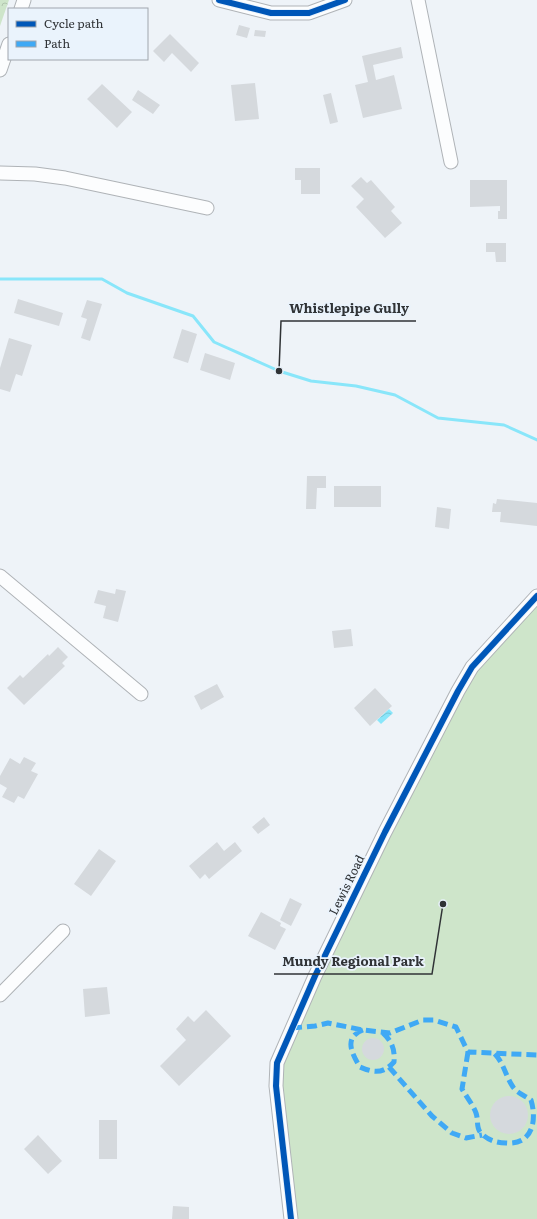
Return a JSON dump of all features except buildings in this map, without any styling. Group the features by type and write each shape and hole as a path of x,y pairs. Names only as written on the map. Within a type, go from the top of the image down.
{"street":[{"path":"220,0 271,13 309,13 345,0"},
{"path":"418,0 451,162"},
{"path":"0,70 8,47"},
{"path":"0,173 35,174 65,178 207,208"},
{"path":"0,576 141,694"},
{"name":"Lewis Road","path":"291,1219 276,1086 277,1063 315,976 385,832 458,691 472,667 537,596"},
{"path":"0,995 63,930"}],"green space":[{"path":"0,0 9,0 0,26"},
{"path":"537,596 537,1219 288,1219 276,1086 292,1028 472,667"}],"water":[{"path":"389,709 393,713 381,724 377,720"}],"waterway":[{"path":"0,279 102,279 127,293 193,316 214,342 279,371 311,381 356,386 395,395 438,418 504,425 537,440"}],"marked path":[{"path":"292,1028 328,1023 363,1030 390,1033 423,1020 434,1020 456,1027 468,1052 537,1055"},
{"path":"363,1030 353,1037 351,1041 352,1051 360,1067 374,1071 386,1069 394,1062 392,1046 382,1032"},
{"path":"468,1052 462,1089 476,1113 479,1130 488,1139 503,1143 515,1143 527,1136 531,1130 533,1123 533,1108 531,1100 514,1089 500,1061 494,1053"},
{"path":"389,1067 432,1116 452,1133 466,1138 482,1135"}],"cycle path":[{"path":"219,0 271,13 309,13 345,0"},
{"path":"291,1219 276,1086 277,1063 315,976 385,832 458,691 472,667 537,596"}],"place":[{"name":"Whistlepipe Gully","path":"279,371"},
{"name":"Mundy Regional Park","path":"443,904"}]}
